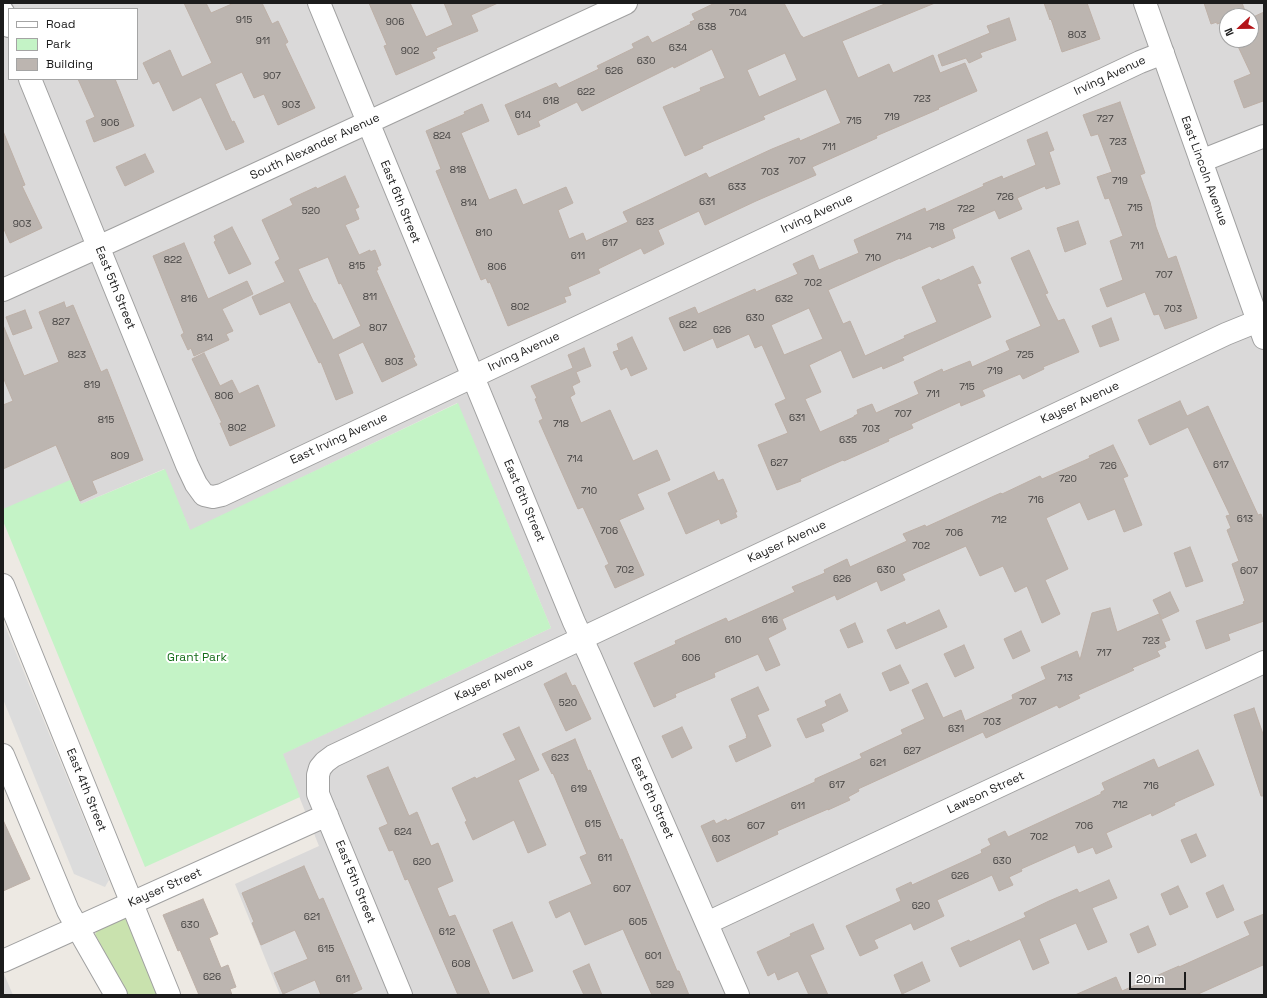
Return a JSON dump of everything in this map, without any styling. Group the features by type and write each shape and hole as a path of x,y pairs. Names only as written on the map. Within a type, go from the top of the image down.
{"street":[{"name":"East 6th Street","path":"319,3 367,123 574,622 738,995"},
{"name":"South Alexander Avenue","path":"3,290 626,3"},
{"name":"East Lincoln Avenue","path":"1145,3 1261,329"},
{"path":"3,12 8,24"},
{"name":"Irving Avenue","path":"472,377 1140,62 1163,53"},
{"name":"East 5th Street","path":"30,80 187,465 196,484 204,495"},
{"path":"1201,161 1264,136"},
{"name":"Kayser Avenue","path":"320,768 333,756 1226,334 1261,329"},
{"name":"East Irving Avenue","path":"204,495 214,497 222,495 472,377"},
{"name":"East 4th Street","path":"3,585 169,995"},
{"name":"Lawson Street","path":"707,923 1264,662"},
{"path":"3,755 68,911 116,995"},
{"name":"East 5th Street","path":"320,768 318,775 318,794 401,995"},
{"name":"Kayser Street","path":"3,961 327,815"}],"shaded area":[{"path":"3,3 1264,3 1264,995 280,995 235,884 319,846 282,754 551,628 457,403 190,531 164,469 81,504 3,509"},
{"path":"3,621 109,880 105,887 74,874 3,699"},
{"path":"3,973 4,974 13,995 3,995"}],"green space":[{"name":"Grant Park","path":"458,403 551,628 283,754 300,797 145,867 3,521 3,509 70,480 81,504 165,469 190,530"},
{"path":"125,917 130,923 160,995 127,995 95,934 98,930"}],"building":[{"path":"184,3 206,3 211,13 234,3 262,3 272,24 278,21 288,42 285,44 315,108 278,125 264,94 254,98 242,72 215,84 232,122 234,121 244,142 226,150 201,97 173,111 159,81 153,84 143,63 170,50 182,77 212,63"},
{"path":"369,3 410,3 426,37 453,25 444,3 498,3 471,15 478,31 436,48 437,50 432,52 435,58 396,75 384,46 387,45"},
{"path":"715,3 784,3 803,38 887,3 935,3 842,41 858,78 889,64 893,73 933,55 940,73 965,63 977,91 876,136 877,138 812,167 816,175 705,225 699,211 658,230 664,244 644,254 641,248 598,269 600,273 568,287 571,295 564,297 566,302 508,326 490,282 488,283 486,278 481,280 436,171 441,169 426,131 465,114 464,112 482,104 489,121 461,133 489,200 516,189 523,205 566,187 573,203 558,210 569,239 583,233 586,241 628,222 623,212 706,173 709,178 772,149 799,138 800,141 841,123 826,89 763,116 765,119 702,146 703,148 685,156 663,107 701,91 700,88 725,78 712,49 674,68 673,66 582,111 577,102 538,121 540,126 518,135 505,105 556,83 559,88 599,69 597,66 634,48 632,44 648,36 652,43 691,24 690,22 695,20 692,14","holes":["785,53 797,80 759,97 747,70"]},
{"path":"1044,3 1087,3 1100,39 1062,52"},
{"path":"1204,3 1242,3 1244,8 1219,8 1219,23 1217,24 1217,22 1211,24"},
{"path":"1264,12 1264,103 1263,101 1244,108 1234,81 1251,74 1239,48 1259,48 1259,14"},
{"path":"1009,18 1016,40 980,53 982,57 969,63 966,58 942,66 938,55 990,33 987,26"},
{"path":"78,80 115,80 134,126 94,142 86,121 95,117"},
{"path":"1120,102 1145,173 1140,175 1150,202 1156,227 1168,259 1176,256 1197,318 1165,329 1159,314 1154,315 1145,292 1107,307 1100,289 1123,280 1110,241 1123,236 1109,198 1105,199 1097,177 1112,172 1098,134 1091,136 1083,115"},
{"path":"3,131 25,185 22,186 42,228 10,243 3,227"},
{"path":"1047,132 1054,150 1049,152 1060,184 1046,189 1045,186 1017,198 1022,209 999,219 995,210 952,229 955,238 932,248 930,246 900,258 828,290 843,324 850,321 865,356 905,338 904,336 937,322 922,287 939,279 940,281 973,266 981,283 977,284 991,317 902,357 904,360 883,369 882,366 853,378 841,350 809,365 821,392 805,399 820,432 854,417 858,414 857,410 872,404 876,413 919,394 914,382 942,369 943,372 970,361 972,367 1010,350 1006,341 1041,326 1011,258 1029,250 1048,293 1045,294 1058,321 1064,319 1079,352 1043,367 1044,369 1023,379 1020,374 982,390 985,396 961,406 960,402 911,424 913,428 888,439 889,441 800,479 801,481 777,490 758,445 788,433 775,404 786,399 762,345 755,348 749,334 717,348 713,338 684,351 669,318 695,307 698,314 755,289 756,292 798,274 793,264 813,255 819,270 859,253 854,240 925,208 926,212 984,186 983,184 1002,176 1003,179 1036,165 1027,140","holes":["809,308 823,339 784,355 771,325"]},
{"path":"145,154 154,172 125,186 116,167"},
{"path":"345,176 359,207 355,209 359,219 345,225 359,255 370,250 370,252 375,250 381,265 377,267 378,270 376,270 415,357 413,358 417,365 382,382 363,342 338,354 353,393 336,400 321,362 319,363 290,302 260,315 252,297 285,282 275,262 280,259 262,220 293,205 290,199 316,187 317,189","holes":["328,257 339,284 341,283 361,326 333,340 298,269"]},
{"path":"1078,221 1086,244 1065,252 1057,228"},
{"path":"232,227 251,264 229,274 214,242 216,241 214,236"},
{"path":"184,243 208,299 247,281 253,294 222,309 233,331 226,334 229,340 194,356 191,348 188,350 181,335 184,333 153,256"},
{"path":"64,302 66,308 73,305 101,372 107,369 143,460 92,481 97,493 80,501 56,445 3,469 3,405 13,401 3,377 3,325 24,376 59,362 39,312"},
{"path":"25,310 32,328 13,335 6,317"},
{"path":"1111,318 1119,340 1100,347 1092,326"},
{"path":"632,337 647,369 631,376 627,367 621,370 613,352 619,350 617,344"},
{"path":"584,348 591,366 576,372 580,382 572,386 575,394 570,397 581,423 610,410 633,461 657,450 670,480 637,494 644,509 619,520 644,575 615,588 605,566 609,564 583,507 578,509 539,421 543,419 535,399 537,398 531,386 573,368 568,355"},
{"path":"204,353 220,386 232,380 239,394 258,385 275,426 230,446 220,423 222,423 192,359"},
{"path":"1180,401 1187,416 1208,406 1258,515 1261,514 1264,523 1264,621 1228,634 1230,640 1206,649 1196,621 1244,604 1243,602 1245,601 1232,564 1239,561 1227,530 1231,528 1226,516 1230,515 1188,427 1150,445 1138,420"},
{"path":"1113,445 1128,476 1123,478 1142,525 1124,532 1115,509 1088,520 1080,502 1046,518 1068,569 1045,580 1060,614 1042,623 1027,586 1015,592 1003,566 980,576 966,546 902,574 905,580 881,591 877,581 837,600 835,595 782,619 786,629 768,638 780,665 766,671 758,654 714,673 715,677 675,694 676,697 654,707 634,663 676,644 675,641 726,618 728,622 795,592 792,587 825,573 824,570 847,559 850,567 907,541 903,534 925,525 926,527 1040,476 1042,479 1090,458 1089,456"},
{"path":"714,472 718,481 723,479 737,512 735,512 737,517 721,524 719,519 686,534 668,493"},
{"path":"1190,547 1203,581 1186,587 1174,553"},
{"path":"1170,592 1179,611 1162,619 1153,600"},
{"path":"1110,608 1117,632 1159,614 1170,640 1164,642 1166,647 1157,651 1160,656 1132,668 1134,670 1078,695 1080,698 1059,708 1057,705 986,738 983,732 858,789 859,791 848,797 850,800 777,831 778,834 717,862 701,826 714,820 716,824 726,819 727,821 815,782 815,779 862,758 860,754 903,734 901,730 925,719 912,690 927,683 943,718 961,710 965,721 1013,699 1012,695 1046,679 1041,667 1077,651 1080,660 1092,613"},
{"path":"939,610 947,627 896,649 887,630 905,622 906,625"},
{"path":"855,623 863,642 848,648 840,630"},
{"path":"1021,631 1030,651 1013,659 1004,639"},
{"path":"964,645 974,668 955,677 944,654"},
{"path":"900,665 909,683 890,691 882,673"},
{"path":"566,673 572,686 575,685 591,719 566,731 544,684"},
{"path":"758,687 769,710 757,715 771,746 736,762 729,746 747,738 747,736 731,699"},
{"path":"840,694 848,711 821,724 824,731 806,738 797,719 827,706 825,701"},
{"path":"1254,708 1264,737 1264,796 1261,796 1234,715"},
{"path":"519,727 539,770 518,780 546,845 528,853 514,820 473,840 465,822 467,821 452,788 475,777 476,779 516,760 503,734"},
{"path":"682,727 692,748 672,758 662,736"},
{"path":"575,739 620,840 622,839 677,971 679,971 689,995 652,995 623,929 585,945 570,911 556,918 549,902 592,884 580,857 587,854 553,773 552,774 542,754"},
{"path":"1198,750 1214,785 1174,803 1175,805 1152,816 1151,813 1106,833 1112,847 1096,854 1093,847 1078,853 1075,845 1021,869 1022,871 1009,877 1013,885 999,891 992,875 937,900 944,916 914,930 911,923 874,940 878,948 860,956 846,926 901,901 896,889 911,882 912,885 982,853 981,850 991,845 988,839 1005,831 1008,837 1101,794 1101,792 1105,790 1102,783 1154,759 1158,768"},
{"path":"388,767 409,816 417,812 431,846 438,843 453,881 437,888 449,917 455,915 490,995 458,995 408,879 405,880 393,850 389,851 379,828 388,824 367,776"},
{"path":"3,820 30,879 3,891"},
{"path":"1196,834 1206,856 1191,863 1181,840"},
{"path":"304,866 319,900 323,898 362,989 349,995 321,995 315,980 283,994 274,973 308,959 295,930 261,945 252,923 254,922 242,893"},
{"path":"1109,880 1117,898 1092,908 1107,942 1088,950 1076,923 1039,939 1049,963 1033,970 1020,939 960,967 951,948 969,940 970,942 1026,917 1024,913 1049,901 1077,889 1079,893"},
{"path":"1223,885 1234,910 1217,918 1206,893"},
{"path":"1178,886 1188,907 1170,915 1161,894"},
{"path":"203,899 218,934 209,938 221,968 228,965 236,987 230,989 232,995 199,995 163,915"},
{"path":"1264,914 1264,967 1263,965 1196,995 1075,995 1116,977 1122,991 1179,967 1250,935 1244,922"},
{"path":"512,922 533,971 513,979 493,930"},
{"path":"813,924 824,949 810,955 828,995 809,995 798,971 778,980 775,972 768,976 757,952 791,936 790,934"},
{"path":"1148,926 1156,945 1138,953 1130,934"},
{"path":"922,962 930,981 902,994 894,975"},
{"path":"589,964 602,995 584,995 573,971"}]}
